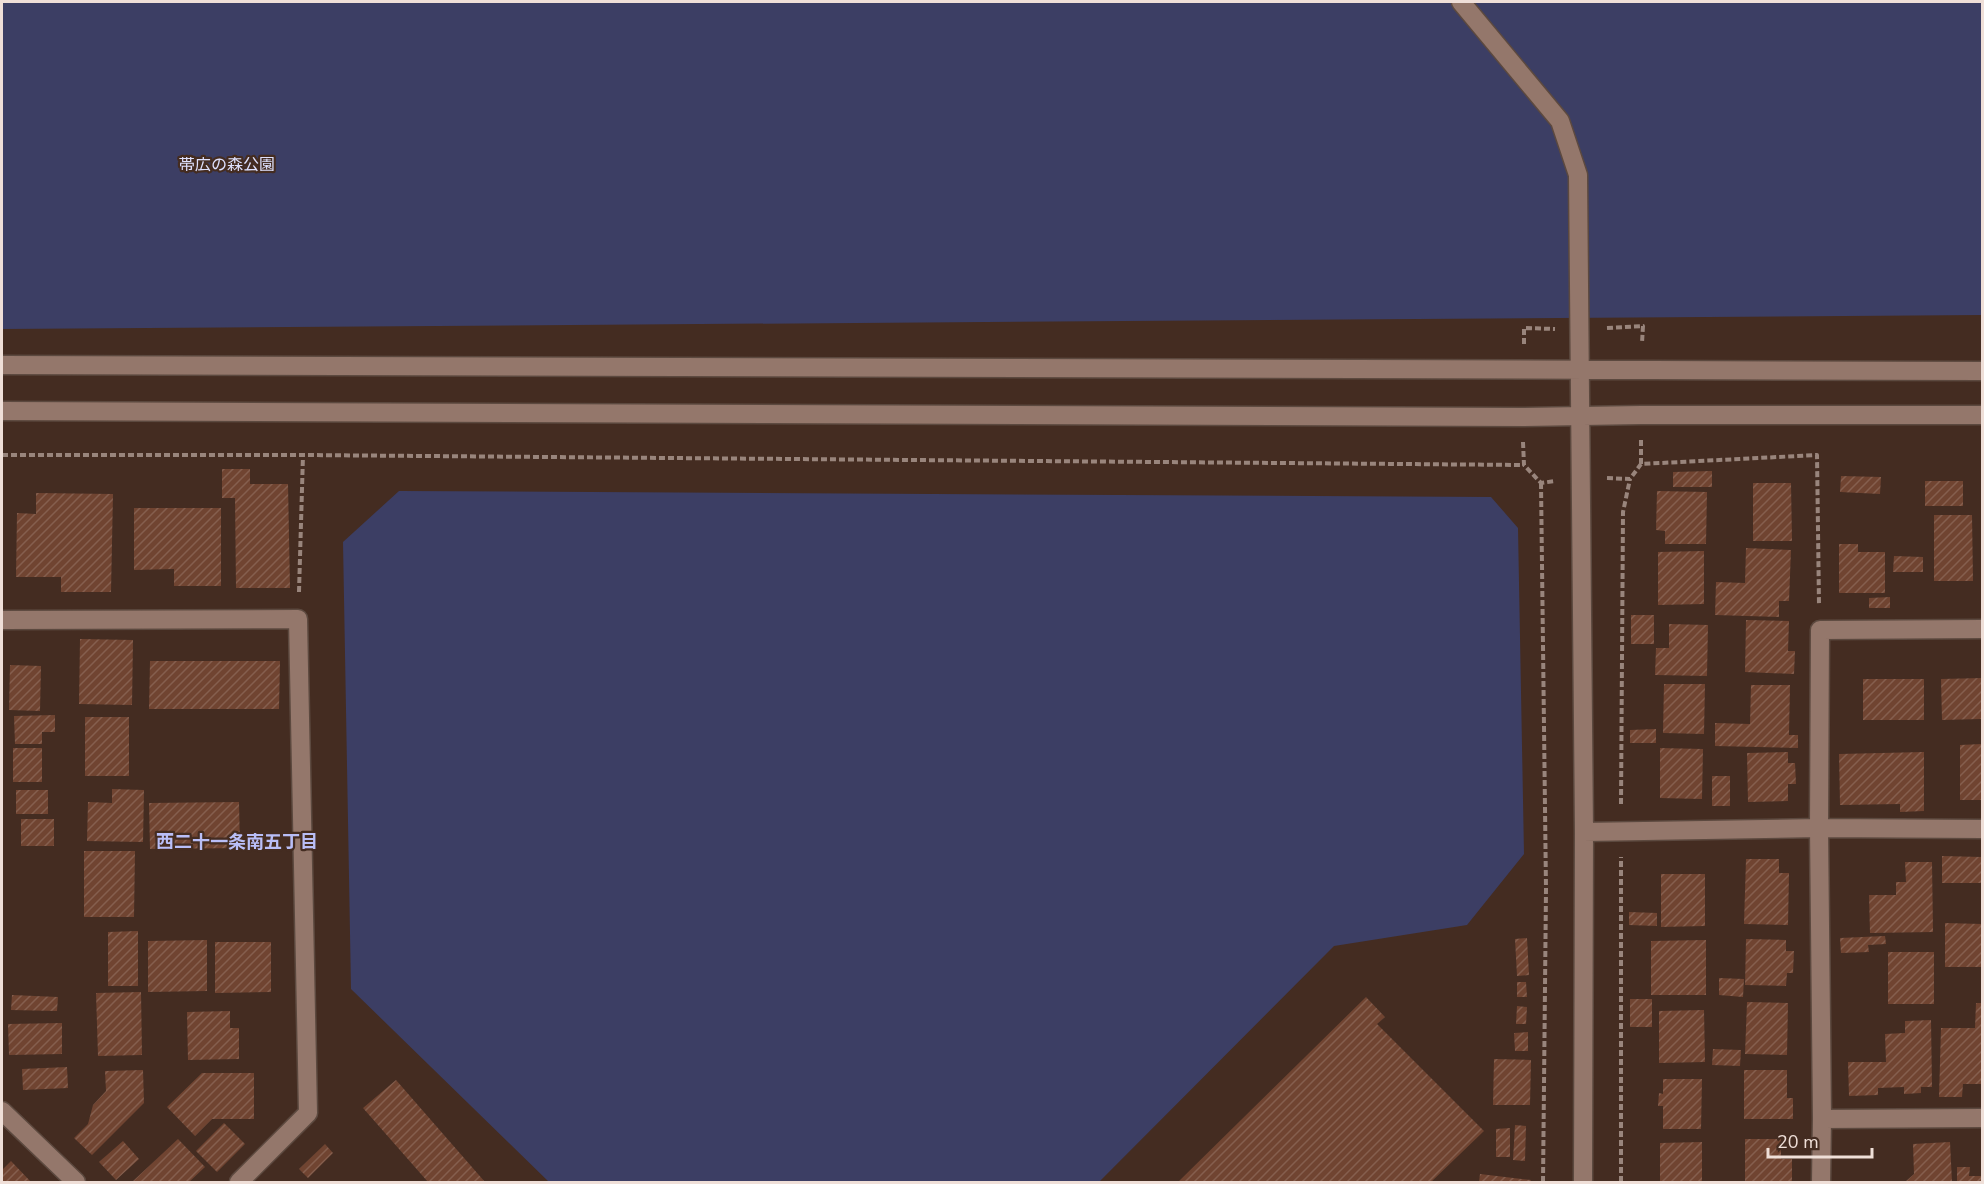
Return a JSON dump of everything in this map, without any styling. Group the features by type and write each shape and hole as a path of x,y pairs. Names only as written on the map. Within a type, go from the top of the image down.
{"street":[{"path":"1461,2 1560,121 1578,175 1584,832 1583,1182"},
{"path":"2,365 1983,371"},
{"path":"2,411 1581,417 1983,415"},
{"path":"2,620 298,619 308,1113 238,1182"},
{"path":"1821,1182 1820,630 1983,629"},
{"path":"1584,832 1819,828 1983,829"},
{"path":"2,1112 76,1182"},
{"path":"1822,1119 1983,1118"}],"path":[{"path":"2,455 303,455 1524,465"},
{"path":"298,619 303,455"},
{"path":"1581,478 1630,479 1641,464 1817,455 1820,630"},
{"path":"1541,483 1546,889 1543,1182"}],"green space":[{"name":"帯広の森公園","path":"2,2 1982,2 1982,315 2,329"},
{"path":"399,491 1491,497 1518,528 1524,854 1467,925 1334,946 1099,1182 549,1182 351,989 343,542"}],"building":[{"path":"222,469 250,469 250,484 288,484 290,588 236,588 235,498 222,498"},
{"path":"1712,471 1712,487 1673,487 1673,472"},
{"path":"1841,476 1881,477 1880,494 1840,492"},
{"path":"1925,481 1963,481 1963,506 1925,506"},
{"path":"1753,483 1791,483 1792,541 1753,541"},
{"path":"1657,491 1707,492 1706,544 1665,544 1665,531 1656,530"},
{"path":"36,493 113,494 111,592 61,592 61,577 16,577 17,513 36,514"},
{"path":"134,508 221,508 221,586 174,586 174,569 134,570"},
{"path":"1934,515 1972,515 1973,581 1934,581"},
{"path":"1839,544 1858,544 1858,552 1885,552 1885,593 1839,593"},
{"path":"1746,548 1791,550 1789,601 1779,601 1779,617 1715,615 1716,582 1745,583"},
{"path":"1704,551 1704,604 1658,605 1658,552"},
{"path":"1894,556 1923,557 1923,572 1893,572"},
{"path":"1890,597 1890,608 1869,608 1869,598"},
{"path":"1631,615 1654,615 1654,644 1631,644"},
{"path":"1746,620 1789,621 1788,651 1795,651 1794,674 1745,672"},
{"path":"1669,624 1708,625 1707,676 1655,675 1656,648 1669,648"},
{"path":"80,639 133,640 132,705 79,704"},
{"path":"150,661 280,661 279,709 149,709"},
{"path":"10,665 41,666 40,711 9,710"},
{"path":"1982,678 1982,719 1942,720 1941,679"},
{"path":"1863,679 1924,679 1924,720 1863,720"},
{"path":"1664,684 1705,684 1704,734 1663,733"},
{"path":"1751,685 1790,685 1789,735 1798,735 1798,748 1715,746 1715,723 1750,724"},
{"path":"55,715 55,732 42,732 42,744 15,744 14,716"},
{"path":"85,717 129,717 129,776 85,776"},
{"path":"1656,729 1656,743 1630,743 1630,730"},
{"path":"1982,744 1982,800 1960,800 1960,745"},
{"path":"13,748 42,748 42,782 13,782"},
{"path":"1660,748 1703,749 1702,799 1660,798"},
{"path":"1788,752 1788,763 1795,763 1796,784 1788,784 1788,801 1748,802 1747,753"},
{"path":"1924,752 1924,811 1900,812 1900,804 1840,805 1839,754"},
{"path":"1712,776 1730,776 1730,806 1712,806"},
{"path":"112,789 144,790 143,842 87,841 88,802 112,803"},
{"path":"16,790 48,790 48,814 16,814"},
{"path":"239,802 240,848 150,849 149,803"},
{"path":"21,819 54,819 54,846 21,846"},
{"path":"84,851 135,851 134,917 84,917"},
{"path":"1942,856 1982,857 1982,883 1942,883"},
{"path":"1746,859 1779,859 1779,873 1789,873 1788,925 1744,924"},
{"path":"1905,862 1932,862 1933,932 1870,933 1869,895 1896,895 1896,882 1906,882"},
{"path":"1661,874 1705,874 1705,926 1661,927"},
{"path":"1629,912 1657,913 1657,926 1629,925"},
{"path":"1945,923 1982,924 1982,967 1945,967"},
{"path":"138,931 138,986 108,986 108,932"},
{"path":"1885,936 1886,944 1868,945 1869,952 1841,953 1840,938"},
{"path":"1527,938 1529,975 1517,976 1515,939"},
{"path":"1746,939 1786,940 1786,951 1794,951 1793,973 1787,973 1786,986 1745,985"},
{"path":"207,940 207,991 148,992 148,941"},
{"path":"1706,940 1706,995 1651,995 1651,941"},
{"path":"215,942 271,942 271,992 215,993"},
{"path":"1888,952 1934,952 1934,1004 1888,1004"},
{"path":"1719,978 1744,979 1743,997 1719,995"},
{"path":"1517,982 1526,982 1527,997 1517,997"},
{"path":"141,992 142,1055 98,1056 96,993"},
{"path":"12,995 58,997 57,1011 11,1010"},
{"path":"1366,997 1385,1017 1377,1024 1484,1131 1431,1182 1178,1182"},
{"path":"1630,999 1652,999 1652,1027 1630,1027"},
{"path":"1747,1002 1788,1003 1787,1055 1745,1054"},
{"path":"1976,1003 1982,1003 1982,1084 1963,1084 1962,1097 1939,1097 1941,1028 1975,1028"},
{"path":"1517,1006 1527,1007 1526,1024 1516,1024"},
{"path":"1704,1010 1705,1062 1659,1063 1659,1011"},
{"path":"230,1011 230,1028 239,1028 239,1059 188,1060 187,1012"},
{"path":"1931,1020 1932,1087 1921,1087 1921,1093 1904,1094 1904,1087 1878,1088 1878,1095 1849,1096 1848,1062 1886,1062 1885,1034 1905,1033 1905,1021"},
{"path":"62,1023 62,1054 9,1055 8,1024"},
{"path":"1528,1032 1528,1051 1515,1051 1514,1033"},
{"path":"1713,1049 1741,1050 1740,1066 1712,1065"},
{"path":"1494,1059 1531,1060 1530,1105 1493,1105"},
{"path":"67,1067 68,1088 23,1090 22,1069"},
{"path":"143,1070 144,1103 92,1155 74,1138 88,1124 93,1105 106,1091 105,1071"},
{"path":"1744,1070 1787,1070 1787,1098 1793,1098 1793,1119 1744,1119"},
{"path":"202,1073 254,1073 254,1119 212,1119 195,1136 167,1107"},
{"path":"1663,1079 1702,1079 1701,1129 1663,1129 1663,1106 1658,1106 1659,1093 1663,1094"},
{"path":"396,1080 485,1182 428,1182 363,1108"},
{"path":"224,1123 245,1144 217,1172 196,1151"},
{"path":"1515,1125 1526,1126 1525,1161 1513,1160"},
{"path":"1510,1128 1510,1157 1496,1157 1496,1129"},
{"path":"178,1139 205,1167 189,1182 132,1182"},
{"path":"1745,1139 1781,1139 1781,1159 1792,1159 1792,1182 1745,1182"},
{"path":"123,1141 139,1159 116,1180 99,1162"},
{"path":"1702,1142 1702,1182 1660,1182 1660,1143"},
{"path":"1950,1142 1952,1182 1905,1182 1914,1174 1913,1144"},
{"path":"325,1144 333,1153 308,1178 299,1169"},
{"path":"11,1161 31,1182 2,1182 2,1170"},
{"path":"1957,1167 1970,1167 1969,1176 1982,1176 1982,1182 1957,1182"},
{"path":"1480,1174 1531,1180 1530,1182 1479,1182"}],"district":[{"name":"西二十一条南五丁目","path":"237,842"}]}
